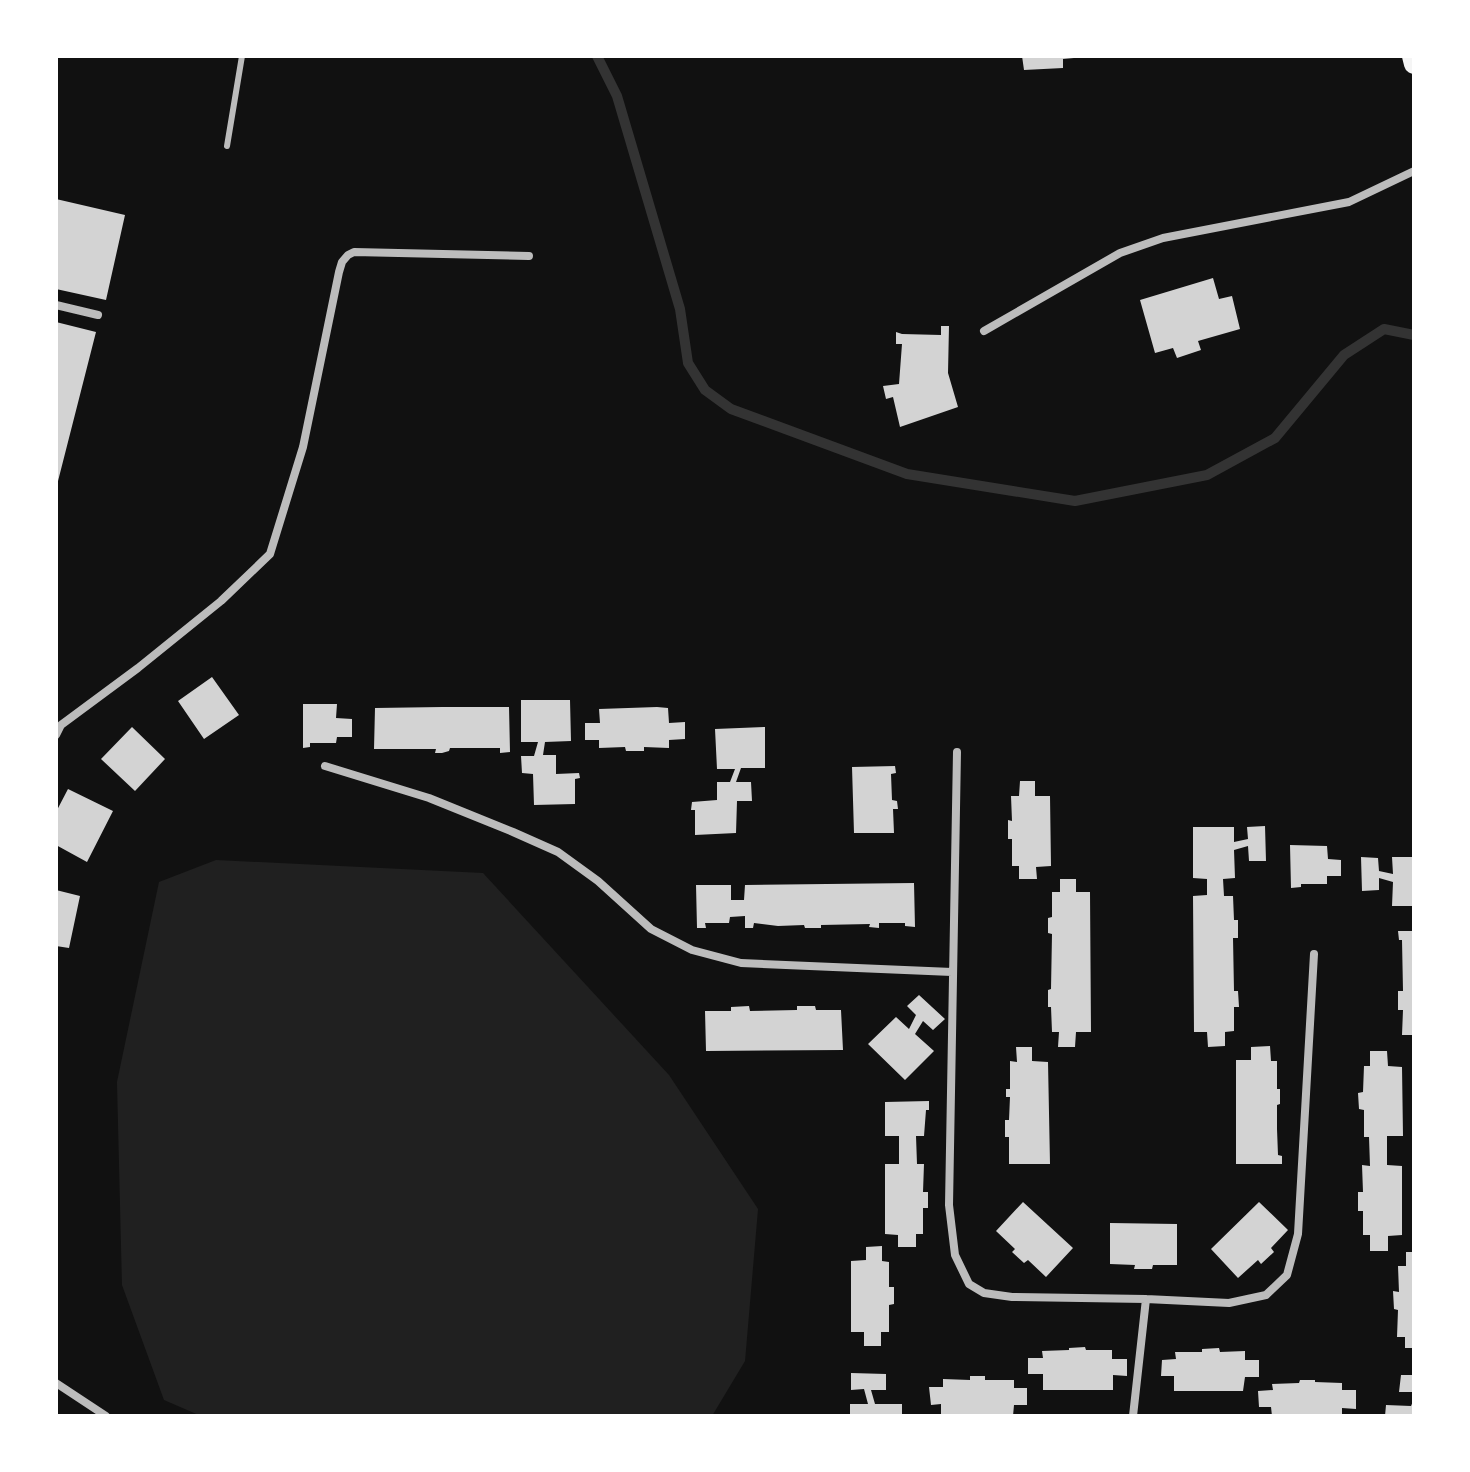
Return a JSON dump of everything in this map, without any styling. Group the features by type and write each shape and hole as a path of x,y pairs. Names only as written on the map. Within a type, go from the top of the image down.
{"main road":[{"path":"1412,56 1414,64"}],"street":[{"path":"984,331 1120,253 1163,238 1349,202 1414,171"},
{"path":"56,735 61,725 221,601 270,554 303,447 339,272 348,255 354,252 529,256"},
{"path":"56,305 98,315"},
{"path":"957,752 949,1205 955,1255 969,1284 984,1293 1012,1297 1229,1303 1266,1295 1287,1275 1298,1234 1314,954"},
{"path":"325,766 429,798 558,852 598,881 651,929 692,950 741,963 952,972"},
{"path":"1133,1416 1146,1299"},
{"path":"56,1383 106,1416"}],"lane":[{"path":"227,146 240,56"}],"shaded area":[{"path":"216,860 483,873 669,1075 758,1209 745,1361 712,1416 201,1416 164,1400 122,1285 117,1082 159,882"}],"building":[{"path":"1022,56 1074,58 1063,59 1063,68 1024,70"},
{"path":"56,199 125,215 106,300 56,289"},
{"path":"1213,278 1219,299 1232,296 1240,329 1198,341 1201,350 1177,358 1173,348 1155,353 1140,300"},
{"path":"56,322 96,332 57,485 56,485"},
{"path":"941,326 949,326 948,373 958,407 900,427 893,397 886,399 883,386 899,384 902,344 896,344 896,332 941,335"},
{"path":"212,677 239,715 204,739 178,701"},
{"path":"521,700 570,700 571,741 545,742 543,755 556,755 556,774 579,773 580,778 575,779 575,804 534,805 533,774 522,773 521,756 534,756 538,742 521,742"},
{"path":"303,704 337,704 336,718 352,719 352,737 337,737 336,743 310,743 310,747 303,748"},
{"path":"509,707 510,752 500,753 500,748 450,748 442,753 435,753 436,749 374,749 375,708"},
{"path":"668,708 669,723 685,722 685,739 669,740 669,748 644,747 644,751 626,751 625,747 599,748 599,740 585,740 585,723 600,723 599,709"},
{"path":"132,727 165,759 135,791 101,759"},
{"path":"765,727 765,768 741,768 736,782 751,782 752,801 737,801 736,833 695,835 692,802 717,800 717,782 730,782 735,769 717,769 715,729"},
{"path":"895,766 896,773 891,774 892,800 897,801 898,809 893,809 894,833 854,833 852,767"},
{"path":"1020,781 1035,781 1035,796 1050,796 1051,866 1036,867 1037,879 1019,879 1019,866 1012,866 1008,820 1012,821 1011,796 1019,796"},
{"path":"68,789 113,811 87,862 56,845 56,812"},
{"path":"1265,826 1266,861 1249,861 1248,846 1234,850 1235,878 1223,879 1224,896 1233,896 1234,920 1238,920 1238,938 1233,938 1234,991 1238,991 1239,1007 1234,1007 1234,1031 1225,1032 1225,1046 1208,1047 1207,1032 1194,1032 1193,896 1207,895 1207,879 1193,878 1193,827 1234,827 1234,842 1248,839 1247,827"},
{"path":"1290,845 1327,846 1328,859 1341,860 1341,876 1327,876 1327,884 1301,884 1301,887 1291,888"},
{"path":"1361,857 1378,858 1379,871 1393,874 1392,857 1414,857 1414,906 1392,906 1393,882 1379,878 1379,890 1362,891"},
{"path":"1060,879 1076,879 1076,892 1090,892 1091,1032 1076,1032 1075,1047 1058,1047 1059,1032 1052,1032 1051,1007 1048,1007 1052,934 1048,933 1048,918 1052,917 1052,892 1060,892"},
{"path":"914,883 915,927 905,926 905,923 879,923 879,928 869,927 870,924 805,928 804,925 754,923 753,928 745,928 745,916 730,917 729,923 705,923 706,928 697,928 696,885 731,885 731,900 744,900 745,885"},
{"path":"56,890 80,896 69,948 56,946"},
{"path":"1398,931 1414,931 1414,1035 1402,1035 1403,1010 1398,1010 1398,991 1403,991 1402,940 1399,940"},
{"path":"919,995 945,1019 933,1030 923,1021 915,1034 934,1051 905,1080 868,1044 896,1017 909,1029 916,1015 907,1006"},
{"path":"749,1006 750,1011 797,1010 797,1006 841,1010 843,1050 706,1051 705,1011 731,1011 731,1007"},
{"path":"1270,1046 1271,1061 1277,1061 1277,1089 1280,1089 1277,1129 1278,1155 1282,1156 1282,1164 1236,1164 1236,1060 1251,1060 1251,1047"},
{"path":"1016,1047 1032,1047 1032,1061 1048,1062 1050,1164 1009,1164 1009,1137 1005,1137 1005,1120 1009,1120 1010,1097 1006,1097 1006,1089 1010,1089 1010,1061 1017,1062"},
{"path":"1370,1051 1387,1051 1388,1066 1402,1067 1403,1136 1387,1136 1387,1165 1402,1166 1402,1235 1388,1236 1388,1251 1370,1251 1370,1235 1363,1235 1363,1211 1358,1211 1358,1192 1363,1192 1362,1165 1370,1166 1369,1137 1364,1137 1364,1110 1359,1109 1358,1093 1363,1092 1364,1066 1370,1066"},
{"path":"929,1101 924,1136 916,1136 917,1164 924,1164 923,1192 928,1192 928,1208 923,1208 923,1234 916,1234 916,1247 898,1247 898,1235 885,1234 885,1164 899,1164 899,1136 885,1136 885,1102"},
{"path":"1023,1202 1073,1248 1046,1277 1028,1260 1024,1263 1012,1252 1015,1249 996,1231"},
{"path":"1259,1202 1288,1230 1271,1248 1274,1252 1261,1264 1258,1260 1238,1278 1211,1249"},
{"path":"1110,1223 1177,1224 1177,1265 1134,1269 1135,1265 1110,1264"},
{"path":"882,1246 882,1261 889,1262 889,1287 894,1287 894,1304 889,1305 889,1332 881,1332 881,1346 864,1346 864,1332 851,1332 851,1261 866,1260 866,1247"},
{"path":"1406,1252 1414,1252 1414,1348 1405,1348 1405,1337 1397,1337 1398,1310 1394,1309 1393,1291 1399,1292 1398,1266 1406,1266"},
{"path":"1085,1347 1086,1350 1112,1350 1112,1359 1127,1359 1127,1376 1113,1375 1113,1390 1043,1390 1043,1374 1028,1374 1028,1358 1043,1358 1042,1351"},
{"path":"1219,1348 1220,1352 1245,1351 1245,1360 1259,1360 1259,1377 1245,1377 1243,1391 1174,1391 1174,1376 1161,1376 1162,1360 1176,1359 1175,1352 1202,1352 1202,1349"},
{"path":"851,1373 886,1374 886,1390 871,1390 875,1404 902,1404 902,1416 850,1416 850,1404 868,1404 864,1389 851,1390"},
{"path":"1401,1375 1414,1375 1414,1392 1399,1392"},
{"path":"970,1376 985,1376 985,1380 1014,1380 1014,1388 1027,1388 1027,1405 1014,1405 1013,1416 941,1416 941,1404 931,1405 929,1387 943,1387 943,1379 970,1380"},
{"path":"1300,1380 1342,1383 1342,1390 1356,1390 1356,1409 1342,1408 1342,1416 1272,1416 1271,1407 1259,1407 1258,1391 1273,1390 1272,1384 1299,1383"},
{"path":"1414,1399 1414,1416 1385,1416 1386,1405 1411,1406"}],"waterway":[{"path":"597,56 617,96 680,309 688,363 705,390 731,409 907,474 1075,501 1207,475 1275,438 1344,355 1384,329 1414,335"}]}
